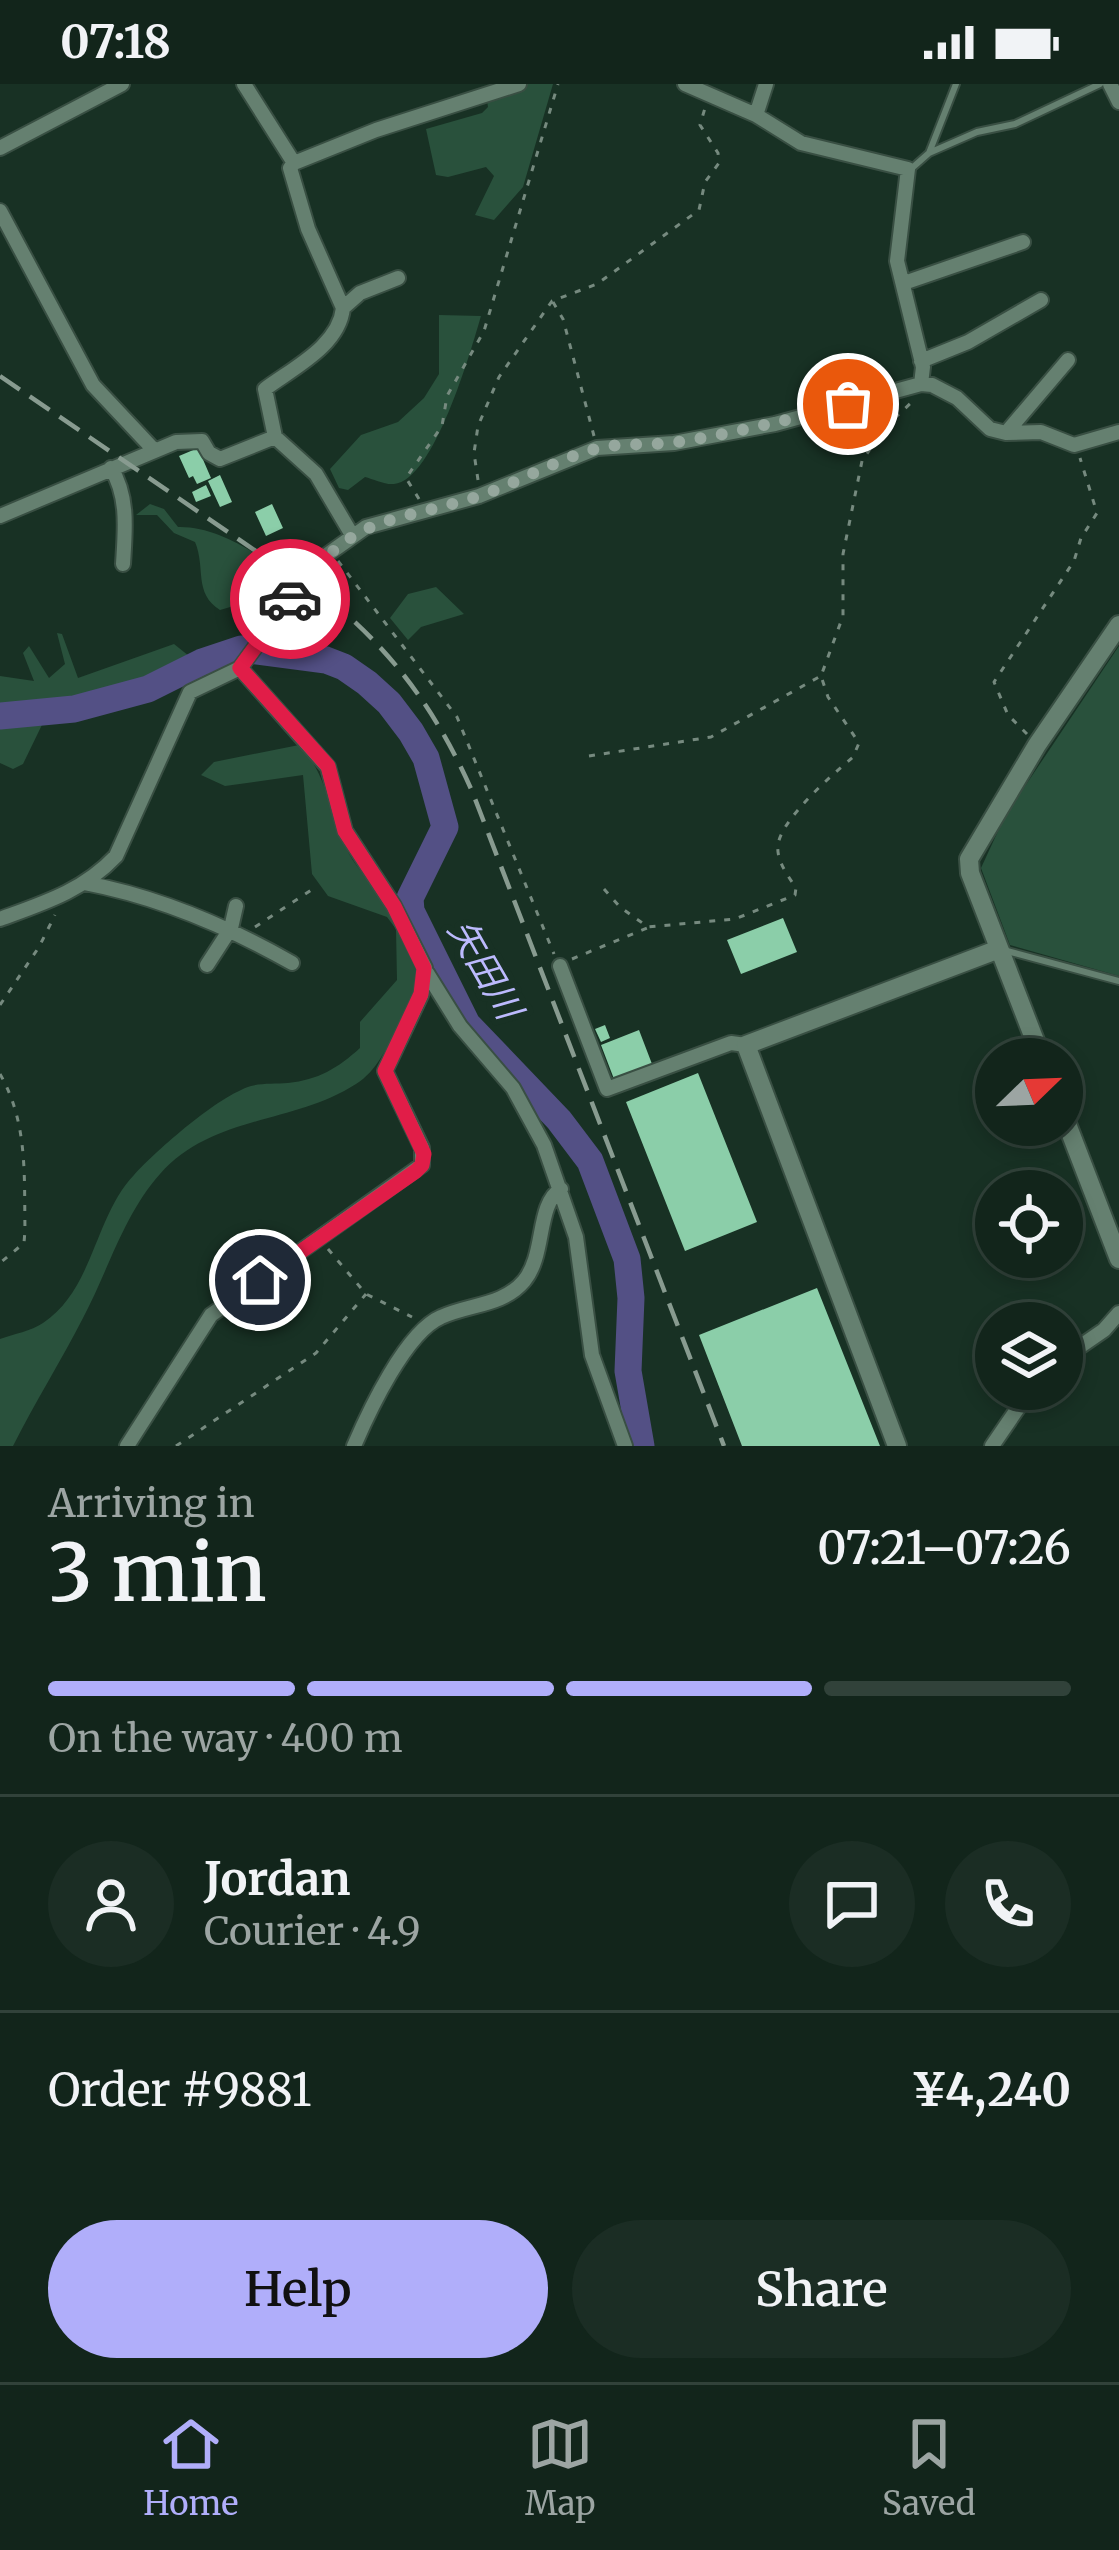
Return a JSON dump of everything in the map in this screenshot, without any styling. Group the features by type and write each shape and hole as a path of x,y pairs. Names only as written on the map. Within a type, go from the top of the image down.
{"street":[{"path":"0,148 122,84"},
{"path":"244,84 294,163"},
{"path":"352,535 316,474 275,437 265,389 330,340 341,324 343,308 295,193 290,168 376,130 519,84"},
{"path":"685,84 756,115 801,143 908,170 897,261 921,362 921,384"},
{"path":"756,115 766,84"},
{"path":"1110,84 1119,102"},
{"path":"0,212 93,386 154,450"},
{"path":"904,283 1023,242"},
{"path":"343,308 360,293 398,278"},
{"path":"921,362 968,342 1041,300"},
{"path":"1006,433 1068,360"},
{"path":"0,919 64,897 101,871 122,844 190,692 242,665 329,551 386,519 479,496 597,448 674,443 775,424 921,384 957,398 990,429 1006,433 1041,432 1074,445 1119,432"},
{"path":"0,516 189,439 202,442 220,459 275,437"},
{"path":"111,468 121,484 123,564"},
{"path":"1034,1038 968,859 1037,745 1119,625"},
{"path":"242,665 328,766 345,831 394,906 460,1026 513,1088 544,1145 576,1237 592,1355 625,1446"},
{"path":"85,883 118,889 230,928 292,963"},
{"path":"207,965 230,928 236,906"},
{"path":"560,966 608,1089 731,1043 746,1046 999,949"},
{"path":"127,1446 211,1316 422,1165 422,1148 385,1071 421,994 424,968"},
{"path":"746,1046 897,1446"},
{"path":"1075,1146 1119,1259"},
{"path":"354,1446 378,1398 426,1324 498,1301 524,1281 540,1252 548,1201 561,1189"},
{"path":"1083,1345 1119,1312"},
{"path":"992,1446 1017,1410"}],"lane":[{"path":"908,170 929,153 956,84"},
{"path":"929,153 977,132 1016,124 1100,84"},
{"path":"999,949 1119,981"}],"path":[{"path":"428,510 406,478 442,426 447,396 484,331 558,84"},
{"path":"479,496 478,426 499,377 552,301 598,284 699,210 704,182 719,163 699,121 710,96"},
{"path":"552,301 563,319 597,448"},
{"path":"329,551 457,717 560,966 648,927 735,919 795,895 777,849 780,838 788,822 853,757 859,743 828,697 821,676 843,616 843,554 862,460 884,428 912,402 921,384"},
{"path":"1037,745 1008,715 994,682 1074,561 1081,538 1097,513 1074,445"},
{"path":"590,756 711,736 821,676"},
{"path":"230,928 267,921 313,889"},
{"path":"604,889 648,927"},
{"path":"0,1005 39,947 64,897"},
{"path":"0,1074 21,1121 25,1230 24,1243 0,1263"},
{"path":"319,1239 365,1294 426,1324"},
{"path":"176,1446 316,1353 365,1294"}],"green space":[{"path":"553,84 523,187 494,220 475,215 494,176 486,167 448,177 436,175 426,129 482,113 488,107 485,87"},
{"path":"439,315 481,316 449,412 423,461 409,477 394,484 365,477 348,490 339,488 330,469 361,435 398,422 424,398 439,374"},
{"path":"150,504 164,509 178,527 226,538 299,581 280,603 268,596 220,610 203,588 195,542 174,533 157,515 136,515"},
{"path":"436,587 464,614 421,627 408,640 390,618 408,594"},
{"path":"57,633 62,634 78,678 174,644 194,660 150,680 54,700 23,764 13,769 0,763 0,676 34,681 23,653 29,646 49,678 65,664"},
{"path":"1119,646 1119,976 1010,945 981,868 1005,816"},
{"path":"299,745 318,772 348,851 411,946 417,975 410,1002 381,1058 356,1084 307,1107 204,1141 160,1174 126,1225 83,1318 13,1446 0,1446 0,1339 38,1326 60,1309 84,1272 110,1211 134,1175 222,1100 255,1085 309,1079 344,1061 360,1048 360,1022 397,980 396,929 387,917 328,896 312,874 303,775 225,786 201,775 214,762"}],"building":[{"path":"198,448 211,478 197,484 179,456"},
{"path":"220,475 232,502 220,507 208,481"},
{"path":"206,485 211,496 196,502 192,492"},
{"path":"272,504 283,528 266,536 255,512"},
{"path":"783,918 797,952 741,974 727,940"},
{"path":"605,1025 610,1038 601,1042 595,1029"},
{"path":"639,1030 652,1064 614,1079 601,1045"},
{"path":"698,1073 757,1222 685,1251 626,1102"},
{"path":"817,1288 880,1446 742,1446 699,1335"}],"waterway":[{"name":"矢田川","path":"0,716 74,709 148,689 241,649 326,660 344,667 389,703 426,758 445,827 410,898 411,911 467,1024 559,1120 590,1161 627,1259 631,1298 628,1371 641,1446"}],"railway":[{"path":"0,376 339,608 381,648 416,692 472,791 724,1446"}],"way so far":[{"path":"290,599 329,551 386,519 479,496 597,448 674,443 848,404"}],"route":[{"path":"260,1280 416,1171 424,1154 385,1071 421,994 424,968 403,921 345,831 328,766 240,668 290,599"}]}
